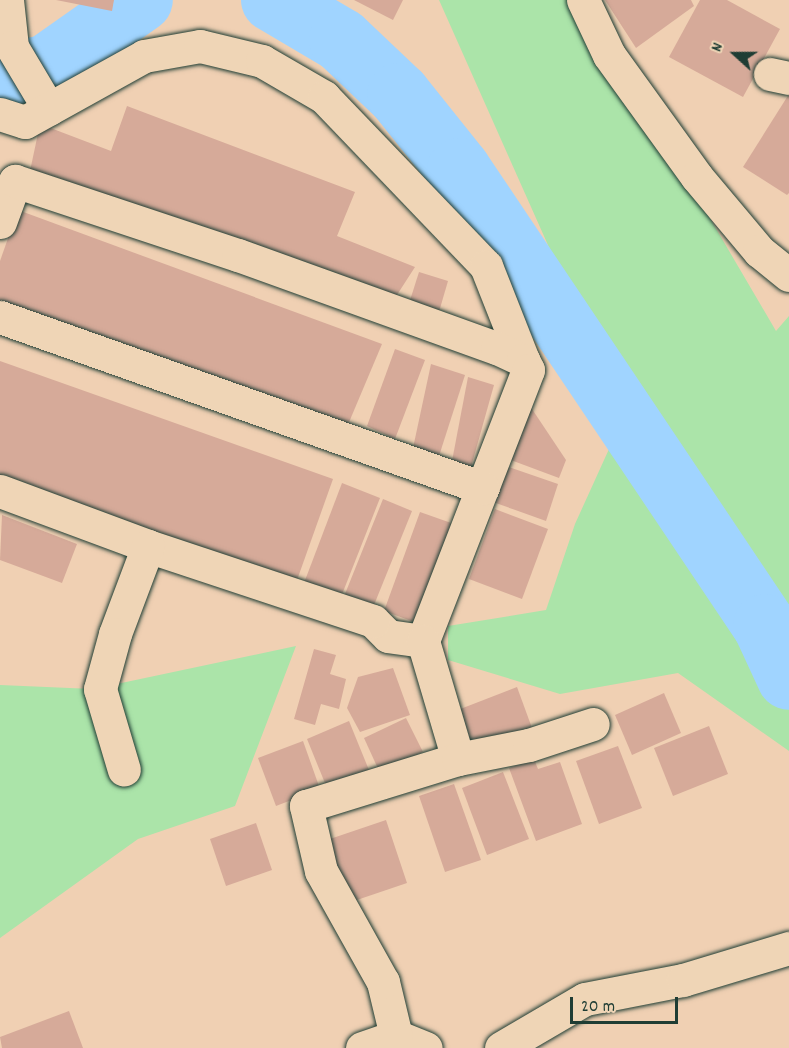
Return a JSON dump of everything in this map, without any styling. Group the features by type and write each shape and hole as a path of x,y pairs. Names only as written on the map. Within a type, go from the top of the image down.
{"street":[{"path":"7,0 12,47 49,109"},
{"path":"583,0 609,55 697,177 774,252 789,275"},
{"path":"0,114 25,122 144,56 200,46 262,61 324,97 486,266 528,370 423,641 458,759"},
{"path":"0,222 15,182 238,255 523,360"},
{"path":"0,317 483,488"},
{"path":"0,491 148,546 373,621 388,636 423,641"},
{"path":"124,770 100,689 114,634 148,546"},
{"path":"396,1036 383,982 321,871 306,806 458,759 529,745 593,724"},
{"path":"501,1048 585,999 683,980 789,948"},
{"path":"362,1048 396,1036 426,1048"}],"green space":[{"path":"439,0 582,0 776,331 789,316 789,751 678,673 560,694 448,660 448,626 546,610 575,524 624,416"},
{"path":"296,646 235,806 138,839 0,938 0,685 93,689"}],"building":[{"path":"56,0 114,0 112,11"},
{"path":"354,0 403,0 393,20"},
{"path":"605,0 691,0 694,6 636,48"},
{"path":"700,0 727,0 780,29 743,97 669,57"},
{"path":"789,94 789,193 787,195 743,167"},
{"path":"127,106 355,192 337,236 415,267 395,298 30,171 40,124 111,151"},
{"path":"18,210 382,344 347,427 0,307 0,261"},
{"path":"419,272 448,281 436,322 406,313"},
{"path":"395,349 425,360 395,439 367,426"},
{"path":"0,361 333,479 296,583 0,478"},
{"path":"431,364 465,375 439,456 413,448"},
{"path":"468,377 494,385 471,467 452,461"},
{"path":"528,403 566,460 559,478 508,459"},
{"path":"506,466 558,484 546,521 493,502"},
{"path":"342,483 380,498 341,597 304,583"},
{"path":"383,499 412,511 372,610 343,599"},
{"path":"495,509 548,529 522,599 469,579"},
{"path":"420,512 454,524 417,623 384,611"},
{"path":"2,515 77,544 62,583 0,560"},
{"path":"314,649 336,655 330,674 346,679 339,709 321,704 315,725 294,719"},
{"path":"393,668 410,715 360,732 347,708 358,677"},
{"path":"517,687 532,728 465,754 450,713"},
{"path":"664,693 681,733 632,755 615,715"},
{"path":"406,718 423,752 380,773 364,738"},
{"path":"349,721 371,775 329,793 307,739"},
{"path":"709,726 728,774 673,796 654,748"},
{"path":"303,741 320,789 276,806 258,758"},
{"path":"618,746 642,808 599,824 576,761"},
{"path":"534,759 538,769 560,762 582,824 536,841 509,768"},
{"path":"503,772 529,839 487,855 462,788"},
{"path":"454,784 481,860 445,872 419,796"},
{"path":"386,820 407,883 348,903 327,840"},
{"path":"256,823 272,870 226,886 210,839"},
{"path":"69,1011 83,1048 2,1048 0,1037"}],"waterway":[{"path":"0,75 46,67 141,0"},
{"path":"273,0 341,40 399,95 459,170 765,626 789,678"}]}
